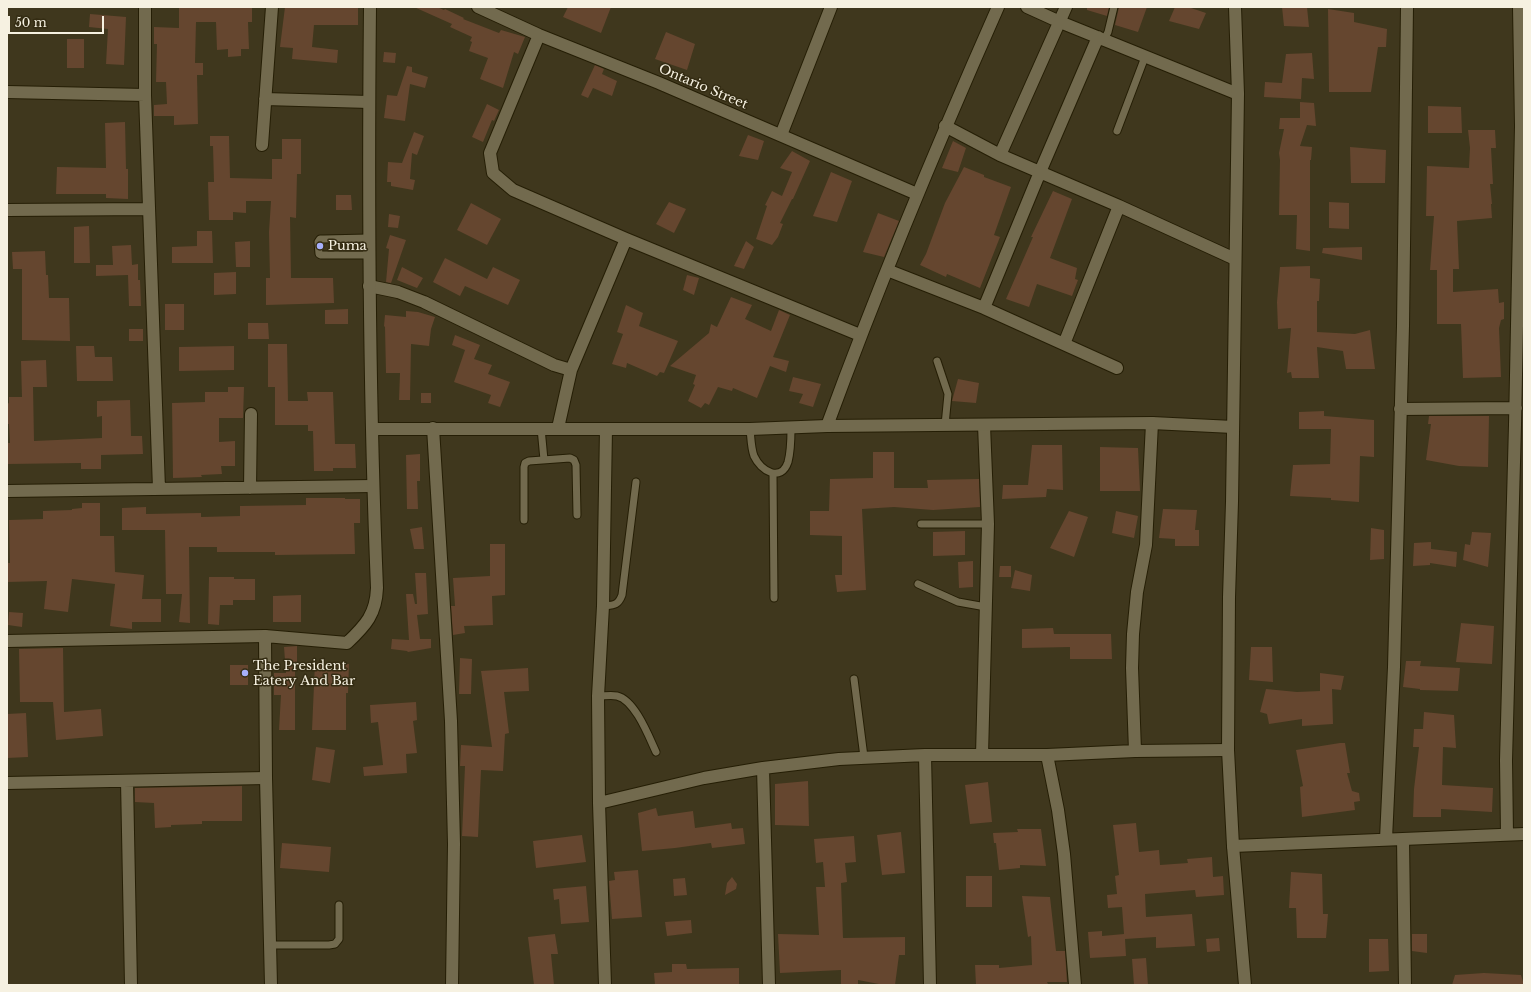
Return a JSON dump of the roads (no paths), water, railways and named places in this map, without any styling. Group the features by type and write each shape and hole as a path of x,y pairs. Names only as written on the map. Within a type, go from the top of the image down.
{"street":[{"path":"145,7 145,95 159,490"},
{"path":"262,145 272,7"},
{"path":"7,641 265,636 347,642 370,618 376,602 377,588 373,486 368,238 370,7"},
{"name":"Ontario Street","path":"478,7 499,11 539,35 659,83 917,194"},
{"path":"827,426 860,335 917,194 945,126 998,7"},
{"path":"1027,7 1101,39 1238,94"},
{"path":"1000,155 1066,7"},
{"path":"1235,7 1238,94 1234,259 1228,750 1233,846 1245,985"},
{"path":"1386,839 1394,667 1403,326 1407,7"},
{"path":"1506,834 1506,760 1516,408 1521,126 1519,7"},
{"path":"781,135 827,8"},
{"path":"539,35 490,153 493,173 513,190 626,239 860,335"},
{"path":"984,308 1040,172 1101,39"},
{"path":"7,92 145,95"},
{"path":"265,99 369,102"},
{"path":"945,126 1000,155 1120,206 1234,259"},
{"path":"1064,344 1120,206"},
{"path":"7,210 149,209"},
{"path":"558,428 571,370 626,239"},
{"path":"887,270 984,308 1117,368"},
{"path":"369,286 398,292 424,302 554,365 571,370"},
{"path":"1400,409 1516,408"},
{"path":"250,488 251,414"},
{"path":"372,428 750,429 827,426 1152,423 1233,427"},
{"path":"1135,751 1132,668 1133,634 1137,592 1146,545 1152,423"},
{"path":"982,755 988,524 984,425"},
{"path":"433,428 451,721 454,844 452,985"},
{"path":"605,985 599,803 598,696 603,606 606,428"},
{"path":"7,491 373,486"},
{"path":"265,636 266,778 271,985"},
{"path":"599,803 704,778 763,768 864,757 1047,755 1135,751 1228,750"},
{"path":"1047,755 1058,810 1064,854 1075,985"},
{"path":"925,756 930,985"},
{"path":"763,768 769,985"},
{"path":"7,783 266,778"},
{"path":"127,780 132,985"},
{"path":"1233,846 1524,834"},
{"path":"1403,839 1405,985"}],"lane":[{"path":"1101,39 1108,32 1114,7"},
{"path":"1117,131 1145,57"},
{"path":"368,238 320,239 318,242 318,254 369,255"},
{"path":"937,361 948,394 945,425"},
{"path":"541,428 544,460"},
{"path":"750,429 751,444 755,457 764,469 773,474 780,473 788,462 791,446 791,428"},
{"path":"524,520 524,467 525,463 529,461 570,458 574,460 576,465 577,515"},
{"path":"773,474 774,598"},
{"path":"603,606 614,604 619,601 622,595 636,482"},
{"path":"921,524 988,524"},
{"path":"918,584 958,602 986,607"},
{"path":"854,679 864,757"},
{"path":"598,696 618,696 629,703 656,752"},
{"path":"270,945 335,944 339,939 339,904"}],"place":[{"name":"Puma","path":"320,246"},
{"name":"The President Eatery And Bar","path":"245,673"}]}
